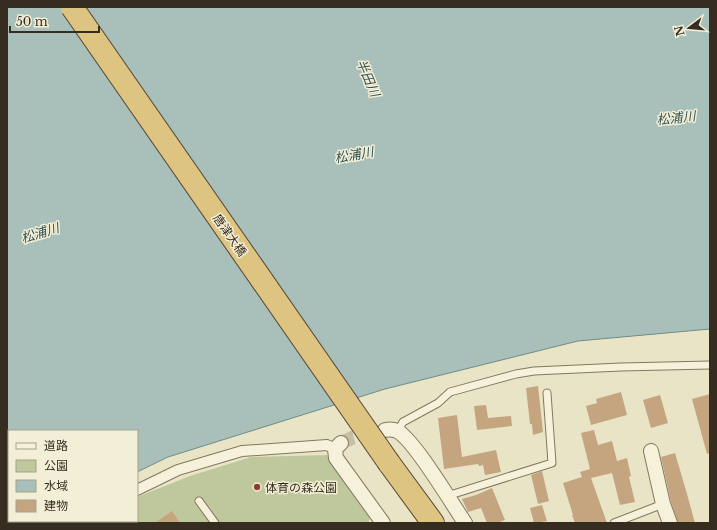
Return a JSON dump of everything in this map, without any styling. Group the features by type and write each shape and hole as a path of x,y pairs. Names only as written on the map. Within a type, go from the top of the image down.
{"highway":[{"name":"唐津大橋","path":"72,7 389,463"},
{"path":"389,463 425,523"},
{"path":"389,463 433,523"}],"street":[{"path":"392,430 404,436 415,448 465,523"},
{"path":"138,490 178,470 242,451 327,445 338,446 336,458 383,523"},
{"path":"651,451 663,504 670,523"}],"lane":[{"path":"392,430 403,422 438,403 450,392 516,374 534,371 710,364"},
{"path":"447,496 552,463 547,393"},
{"path":"199,501 215,523"},
{"path":"614,523 663,504"}],"green space":[{"name":"体育の森公園","path":"327,455 371,516 368,523 82,523 138,522 138,497 190,476 251,457"}],"water":[{"path":"7,7 710,7 710,329 578,341 385,389 168,457 138,472 138,430 8,430 8,522 35,522 7,523"}],"building":[{"path":"538,386 543,432 533,435 532,424 530,424 526,388"},
{"path":"621,392 627,415 591,425 586,406 597,403 596,399"},
{"path":"710,394 710,453 707,454 692,399"},
{"path":"660,395 668,423 651,428 643,400"},
{"path":"486,405 488,418 511,416 512,426 477,430 474,406"},
{"path":"457,415 462,457 496,450 501,472 485,475 483,465 479,466 478,464 444,469 438,418"},
{"path":"594,430 598,445 612,441 617,461 627,458 631,476 629,477 635,502 620,505 612,473 591,478 607,523 575,523 563,483 582,477 580,472 590,469 581,433"},
{"path":"675,453 695,523 678,523 671,502 661,457"},
{"path":"542,471 549,501 538,504 531,475"},
{"path":"492,488 505,520 497,523 487,523 481,508 468,512 462,499"},
{"path":"542,505 547,521 534,523 530,508"},
{"path":"172,511 180,523 155,523"}],"tunnel":[{"path":"341,443 352,438 375,432"}],"place":[{"name":"体育の森公園","path":"257,487"}],"water label":[{"name":"半田川","path":"368,78"},
{"name":"松浦川","path":"676,118"},
{"name":"松浦川","path":"354,155"},
{"name":"松浦川","path":"40,233"}]}
